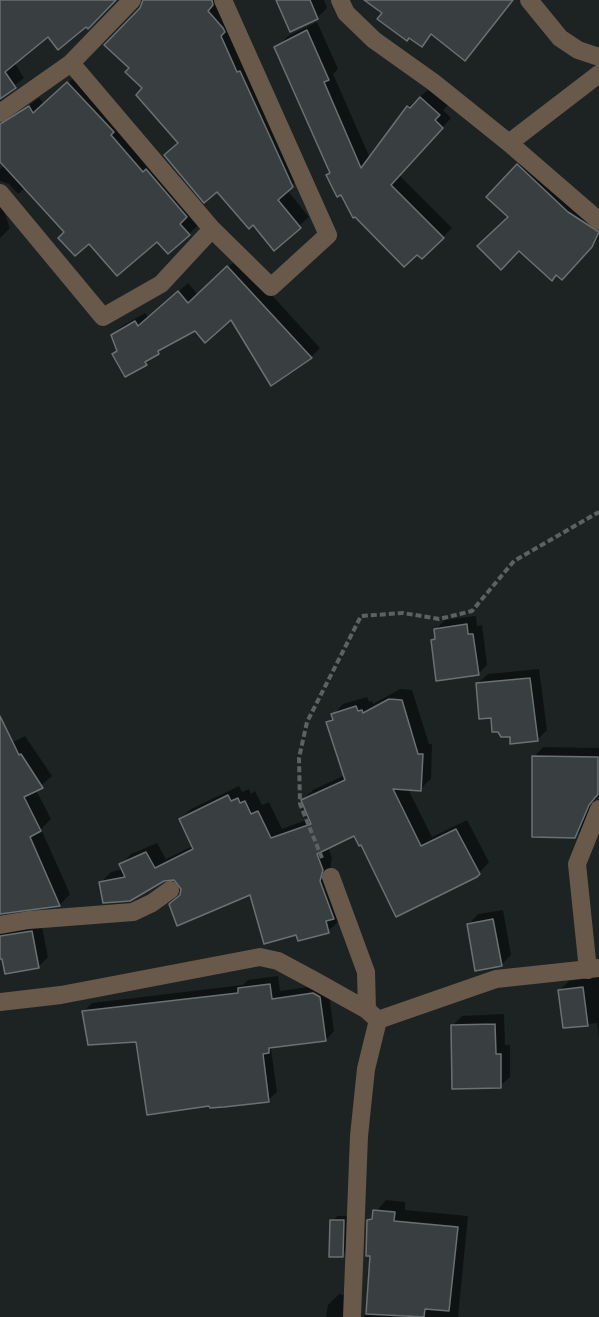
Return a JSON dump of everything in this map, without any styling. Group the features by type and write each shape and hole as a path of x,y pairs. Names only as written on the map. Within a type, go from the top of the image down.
{"street":[{"path":"0,113 71,63 132,0"},
{"path":"71,63 212,229 271,287 328,235 224,0"},
{"path":"340,0 346,13 374,40 433,82 509,143 599,221"},
{"path":"529,0 560,38 578,50 599,57"},
{"path":"509,143 599,74"},
{"path":"0,193 103,316 162,284 212,229"},
{"path":"0,1002 61,995 260,957 278,962 372,1015 496,979 593,969 577,864 599,809"},
{"path":"331,877 366,972 372,1015 359,1136 352,1317"},
{"path":"0,925 29,920 133,912 152,903 170,890"}],"path":[{"path":"331,877 300,804 299,759 307,722 361,616 403,614 438,619 472,610 514,561 599,512"}],"building":[{"path":"0,0 116,0 88,29 86,27 58,50 48,37 5,72 16,88 0,99"},
{"path":"143,0 212,0 213,5 208,11 225,32 221,36 237,72 240,71 293,187 278,200 301,228 274,251 253,225 249,229 217,192 204,203 164,155 178,143 136,95 142,88 125,72 129,68 104,45 140,8"},
{"path":"276,0 310,0 318,19 290,32"},
{"path":"364,0 513,0 465,61 431,34 422,47 409,38 407,41 377,19 382,13"},
{"path":"307,30 329,80 324,82 361,168 407,106 410,108 420,97 440,115 435,120 443,128 391,185 444,238 422,259 417,255 404,267 355,217 353,218 341,195 337,197 326,175 330,173 274,47"},
{"path":"67,82 114,132 111,135 143,172 146,169 187,217 180,224 190,235 168,254 157,242 117,276 89,244 75,256 58,238 64,232 0,162 0,124 29,106 33,113"},
{"path":"517,164 568,212 599,232 592,247 562,280 556,275 552,281 519,251 501,270 477,246 508,217 486,197"},
{"path":"227,266 312,358 271,386 231,320 205,343 195,331 158,351 159,354 145,362 147,365 125,377 112,354 117,351 111,335 135,321 138,326 178,291 188,303"},
{"path":"467,624 468,634 473,634 479,675 436,681 431,640 435,639 434,629"},
{"path":"530,678 538,741 510,744 510,737 501,737 498,732 492,732 491,718 479,719 476,683"},
{"path":"389,699 402,700 418,754 423,754 421,791 393,789 421,846 456,829 480,874 477,877 396,917 361,845 359,846 354,836 317,854 323,870 320,881 334,919 326,921 329,933 298,941 296,935 264,944 250,895 177,926 169,904 180,895 181,889 174,880 164,881 130,901 103,903 99,882 125,877 119,864 146,852 155,868 193,849 179,819 228,795 231,801 238,798 240,803 245,801 251,814 258,811 271,838 311,824 301,800 345,780 326,722 333,720 331,714 356,706 358,711 362,710 363,713"},
{"path":"0,716 19,755 21,754 43,788 24,797 41,831 30,837 60,906 0,914"},
{"path":"532,756 598,757 598,794 589,805 575,838 532,837"},
{"path":"493,919 502,966 475,971 467,924"},
{"path":"32,931 39,968 5,974 2,959 0,959 0,936"},
{"path":"270,984 272,999 313,993 320,997 326,1041 269,1048 269,1053 263,1054 269,1102 210,1108 209,1106 147,1115 136,1042 88,1045 82,1011 238,993 238,988"},
{"path":"583,987 588,1026 563,1028 558,990"},
{"path":"495,1024 496,1054 501,1054 501,1088 452,1089 451,1025"},
{"path":"373,1210 395,1212 394,1221 458,1227 449,1311 425,1309 424,1317 366,1314 370,1256 366,1256 367,1220 372,1219"},
{"path":"330,1220 344,1220 343,1257 329,1257"}]}
